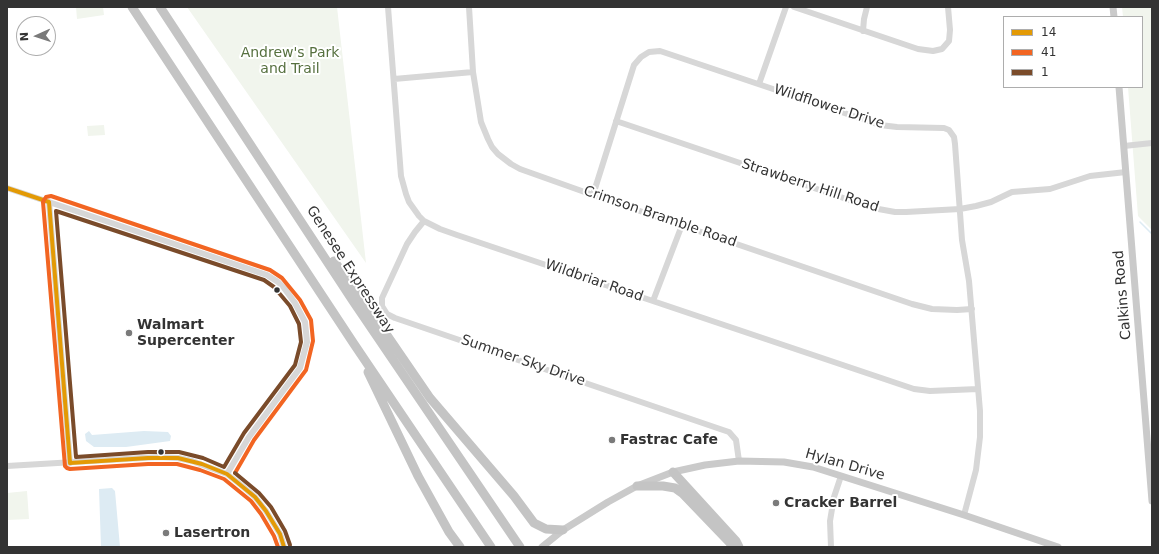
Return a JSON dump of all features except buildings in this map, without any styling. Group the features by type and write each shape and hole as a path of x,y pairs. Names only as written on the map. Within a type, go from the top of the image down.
{"highway":[{"path":"132,7 354,344 491,547"},
{"name":"Genesee Expressway","path":"160,7 353,300 520,547"},
{"path":"277,184 367,306 430,398 514,496 534,523 546,529 563,530"},
{"path":"354,344 418,476 449,532 460,547"},
{"path":"673,472 736,541 739,547"},
{"path":"637,486 663,486 675,488 682,492 732,547"}],"main road":[{"name":"Calkins Road","path":"1119,88 1151,437 1152,501"},
{"name":"Hylan Drive","path":"543,546 563,530 608,502 637,486 673,472 705,465 739,462 784,462 813,467 964,515 1058,547"}],"street":[{"name":"Wildbriar Road","path":"388,7 401,176 409,202 424,221 457,235 914,389 930,391 978,389"},
{"name":"Crimson Bramble Road","path":"469,7 473,72 481,122 488,139 498,154 511,164 520,169 593,195 912,304 932,309 972,309"},
{"path":"759,84 786,7"},
{"path":"794,7 926,51 938,50 946,46 950,36 948,7"},
{"path":"863,31 867,7"},
{"name":"Wildflower Drive","path":"593,195 634,65 641,57 649,52 660,51 880,125 897,127 944,128 949,130 955,140 962,240 972,309 980,424 979,450 974,480 964,515"},
{"path":"394,78 473,72"},
{"name":"Strawberry Hill Road","path":"616,121 873,208 884,210 906,212 960,209 991,202 1012,192 1050,188 1090,176 1126,172"},
{"path":"1124,146 1152,143"},
{"path":"7,188 267,275 284,288 295,303 305,322 307,342 300,368 249,437 226,474"},
{"path":"49,202 70,463"},
{"name":"Summer Sky Drive","path":"424,221 407,244 382,298 382,306 387,314 730,432 736,440 739,462"},
{"path":"653,301 682,225"},
{"path":"7,466 148,458 178,458 202,464 226,474 255,497 266,511 280,534 284,547"},
{"path":"831,547 830,521 834,497 841,476"}],"green space":[{"path":"76,7 103,7 104,15 77,19"},
{"name":"Andrew's Park and Trail","path":"187,7 337,7 366,263"},
{"path":"1122,7 1152,7 1152,230 1138,216 1128,88 1143,88 1143,16 1123,16"},
{"path":"104,125 105,135 88,136 87,126"},
{"path":"27,491 29,519 7,520 7,493"}],"shaded area":[{"path":"89,431 92,435 144,431 168,432 171,436 170,441 126,447 94,447 86,441 85,434"},
{"path":"112,488 115,491 120,547 101,547 99,489"}],"waterway":[{"path":"1140,222 1152,234"}],"transit line":[{"name":"14","path":"7,188 49,202"},
{"name":"41","path":"235,473 254,440 306,370 313,341 311,320 300,300 282,278 270,270 51,196 46,197 43,202 65,466 70,469 148,464 177,464 200,470 224,479 251,501 261,514 274,536 278,547"},
{"name":"14","path":"49,202 70,463"},
{"name":"1","path":"56,211 264,280 274,287 290,306 299,324 301,342 295,365 244,433 224,467 203,458 179,452 148,452 76,457 56,211"},
{"name":"14","path":"70,463 148,458 178,458 202,464 227,474 255,497 266,511 280,534 284,547"},
{"name":"1","path":"235,473 259,493 271,507 285,531 290,545"}],"place":[{"name":"Walmart Supercenter","path":"129,333"},
{"name":"Fastrac Cafe","path":"612,440"},
{"name":"Cracker Barrel","path":"776,503"},
{"name":"Lasertron","path":"166,533"}]}
